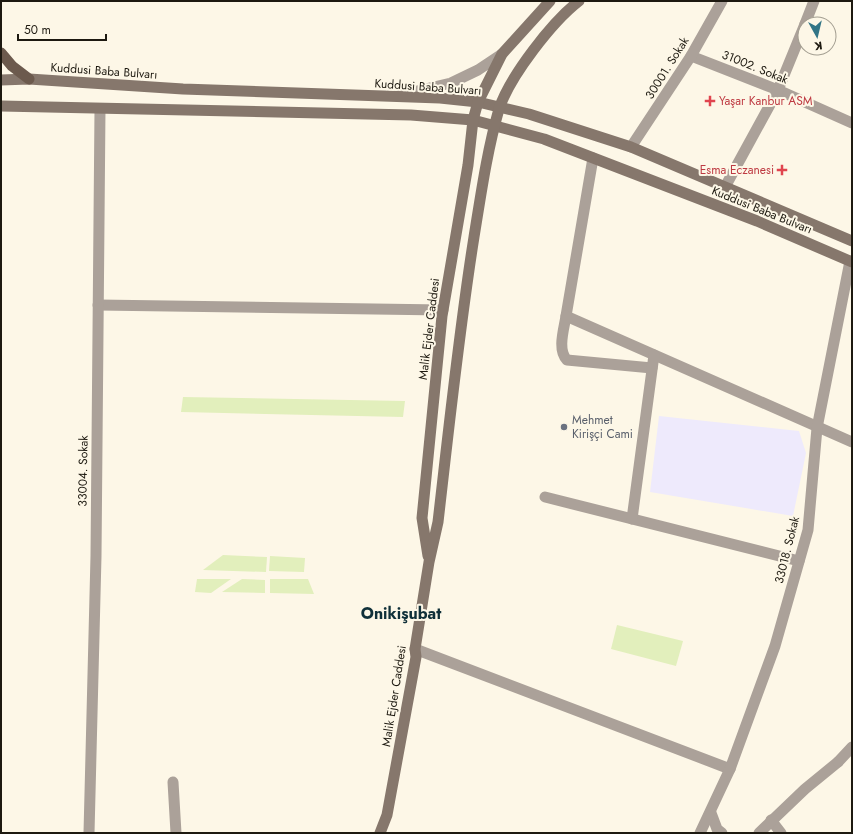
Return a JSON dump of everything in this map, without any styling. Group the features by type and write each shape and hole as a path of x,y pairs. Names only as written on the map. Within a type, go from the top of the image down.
{"main road":[{"name":"Malik Ejder Caddesi","path":"429,562 422,518 443,310 468,165 473,120 478,102 502,54 550,1"},
{"name":"Malik Ejder Caddesi","path":"380,833 387,815 416,657 415,650 429,562 438,522 467,277 484,176 500,108 522,65 567,11 579,1"},
{"path":"1,53 12,66 30,80"},
{"name":"Kuddusi Baba Bulvarı","path":"1,80 30,80 183,89 478,102 566,126 632,148 852,241"},
{"name":"Kuddusi Baba Bulvarı","path":"1,106 411,115 473,120 544,139 757,221 851,261"}],"street":[{"name":"30001. Sokak","path":"632,148 691,56 722,1"},
{"path":"808,16 814,1"},
{"path":"725,187 778,90 797,44"},
{"path":"390,97 451,84 478,70 502,54"},
{"name":"31002. Sokak","path":"691,56 778,90 852,123"},
{"name":"33004. Sokak","path":"89,833 96,556 100,109"},
{"path":"593,158 566,316 562,349 563,356 567,360 652,368"},
{"name":"33018. Sokak","path":"700,833 711,813 730,769 774,646 808,530 817,428 851,261"},
{"path":"98,305 443,310"},
{"path":"566,316 817,428 852,442"},
{"path":"632,519 654,355"},
{"path":"545,497 799,561"},
{"path":"415,650 730,769"},
{"path":"759,833 771,820 838,762 852,746"},
{"path":"173,782 176,833"},
{"path":"711,813 717,829 722,833"},
{"path":"771,820 781,833"}],"shaded area":[{"path":"659,416 799,431 806,453 793,516 650,492"}],"green space":[{"path":"183,397 405,401 403,417 181,412"},
{"path":"223,555 267,557 266,572 203,570"},
{"path":"270,556 305,558 304,572 269,571"},
{"path":"197,579 231,579 211,593 195,592"},
{"path":"242,579 265,580 265,593 222,592"},
{"path":"270,579 308,579 314,594 270,593"},
{"path":"617,625 683,641 676,666 611,649"}],"place":[{"name":"Yaşar Kanbur ASM","path":"710,101"},
{"name":"Esma Eczanesi","path":"782,170"},
{"name":"Mehmet Kirişçi Cami","path":"564,427"}],"district":[{"name":"Onikişubat","path":"401,613"}]}
